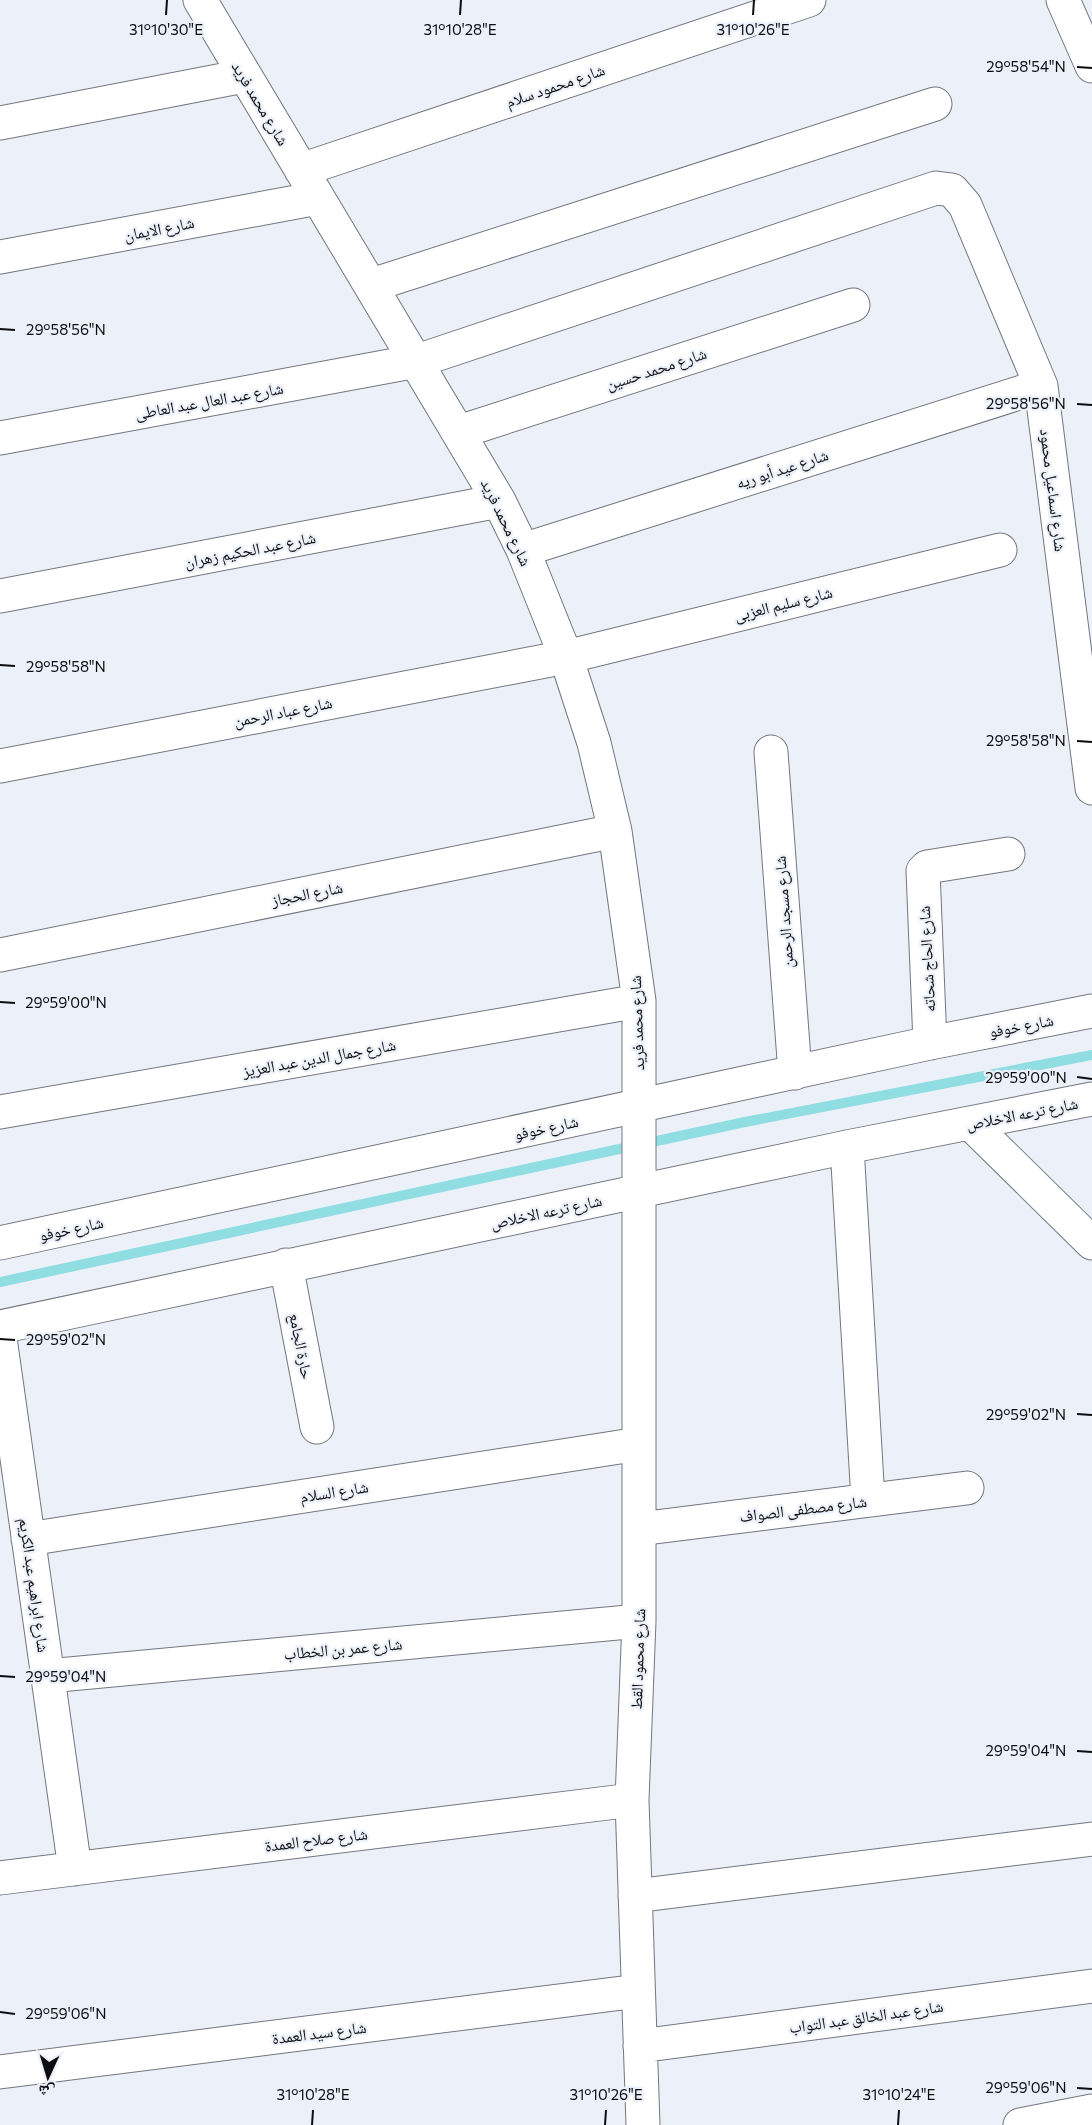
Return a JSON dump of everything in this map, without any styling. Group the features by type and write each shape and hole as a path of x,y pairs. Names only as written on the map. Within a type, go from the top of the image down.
{"street":[{"name":"شارع محمد فريد","path":"200,0 499,501 523,550 566,657 594,743 615,831 639,1001 639,1192"},
{"name":"شارع محمود سلام","path":"301,170 809,0"},
{"path":"1063,0 1092,66"},
{"path":"0,123 244,76"},
{"path":"372,285 935,104"},
{"name":"شارع عبد العال عبد العاطى","path":"0,438 417,361 936,189 952,190 965,205"},
{"name":"شارع الايمان","path":"0,257 318,198"},
{"name":"شارع اسماعيل محمود","path":"965,205 1041,386 1092,788"},
{"name":"شارع محمد حسين","path":"459,432 853,304"},
{"name":"شارع عيد أبو ريه","path":"523,550 1041,386"},
{"name":"شارع عبد الحكيم زهران","path":"0,596 499,501"},
{"name":"شارع سليم العزبى","path":"566,657 1000,550"},
{"name":"شارع عباد الرحمن","path":"0,766 566,657"},
{"name":"شارع مسجد الرحمن","path":"771,752 795,1073"},
{"name":"شارع الحجاز","path":"0,955 615,831"},
{"name":"شارع الحاج شحاته","path":"930,1043 922,875 927,867 1008,854"},
{"name":"شارع جمال الدين عبد العزيز","path":"0,1112 639,1001"},
{"name":"شارع خوفو","path":"0,1243 930,1043 1092,1011"},
{"name":"شارع ترعه الاخلاص","path":"0,1327 847,1147 1092,1099"},
{"path":"971,1124 1092,1243"},
{"path":"847,1147 868,1500"},
{"name":"شارع محمود القط","path":"639,1192 639,1621 632,1800 643,2125"},
{"name":"حارة الجامع","path":"286,1265 317,1427"},
{"name":"شارع ابراهيم عبد الكريم","path":"0,1338 75,1869"},
{"name":"شارع السلام","path":"28,1539 639,1444"},
{"name":"شارع مصطفى الصواف","path":"639,1528 967,1488"},
{"name":"شارع عمر بن الخطاب","path":"48,1676 639,1621"},
{"name":"شارع صلاح العمدة","path":"0,1878 632,1800"},
{"path":"635,1896 1092,1839"},
{"name":"شارع عبد الخالق عبد التواب","path":"640,2046 1092,1986"},
{"name":"شارع سيد العمدة","path":"0,2072 638,1991"},
{"path":"1020,2125 1092,2111"}],"waterway":[{"path":"0,1282 745,1122 1092,1055"}]}
